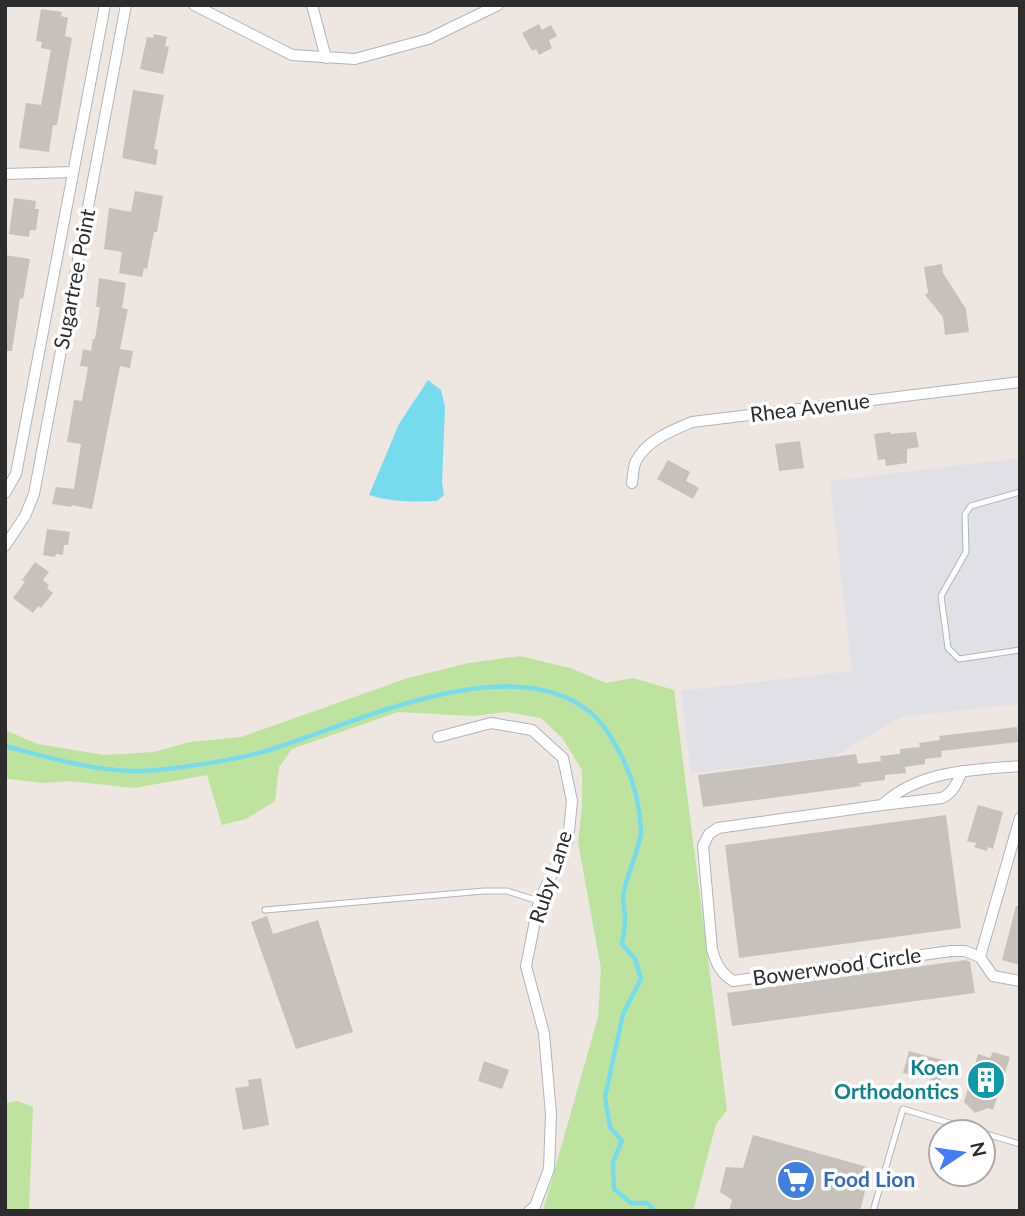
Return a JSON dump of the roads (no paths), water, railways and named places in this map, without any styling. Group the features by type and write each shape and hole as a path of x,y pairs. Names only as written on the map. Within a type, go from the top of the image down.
{"street":[{"name":"Sugartree Point","path":"5,493 16,474 105,5"},
{"name":"Sugartree Point","path":"5,545 24,516 34,494 126,5"},
{"path":"194,5 292,55 355,59 428,38 498,5"},
{"path":"312,5 326,58"},
{"path":"5,174 73,173"},
{"name":"Rhea Avenue","path":"632,483 635,462 650,444 669,431 692,422 1020,382"},
{"name":"Ruby Lane","path":"438,737 491,723 532,730 563,758 572,801 568,841 539,901 526,966 544,1033 551,1114 550,1169 535,1206 529,1211"},
{"name":"Bowerwood Circle","path":"882,805 894,793 953,771 1020,766"},
{"name":"Bowerwood Circle","path":"962,771 950,794 942,798 730,825 709,834 703,846 712,949 716,964 722,973 733,981 951,951 965,951 980,957"},
{"path":"1020,818 980,957 993,976 1020,981"}],"lane":[{"path":"1020,492 971,506 965,514 966,552 941,596 948,648 959,659 1020,650"},
{"path":"265,910 484,891 507,891 539,901"},
{"path":"873,1211 903,1109 932,1118"},
{"path":"997,1138 1020,1144"}],"water":[{"path":"428,380 441,390 445,407 442,483 444,495 437,501 419,501 369,495 399,424"}],"waterway":[{"path":"5,746 85,766 146,771 229,760 266,751 383,710 471,689 513,687 552,693 586,709 603,726 621,756 634,786 639,808 641,831 624,889 625,921 622,944 635,959 641,979 623,1014 605,1097 610,1127 622,1141 613,1162 614,1189 631,1203 647,1203 655,1211"}],"place":[{"name":"Koen Orthodontics","path":"986,1080"},
{"name":"Food Lion","path":"796,1180"}]}
